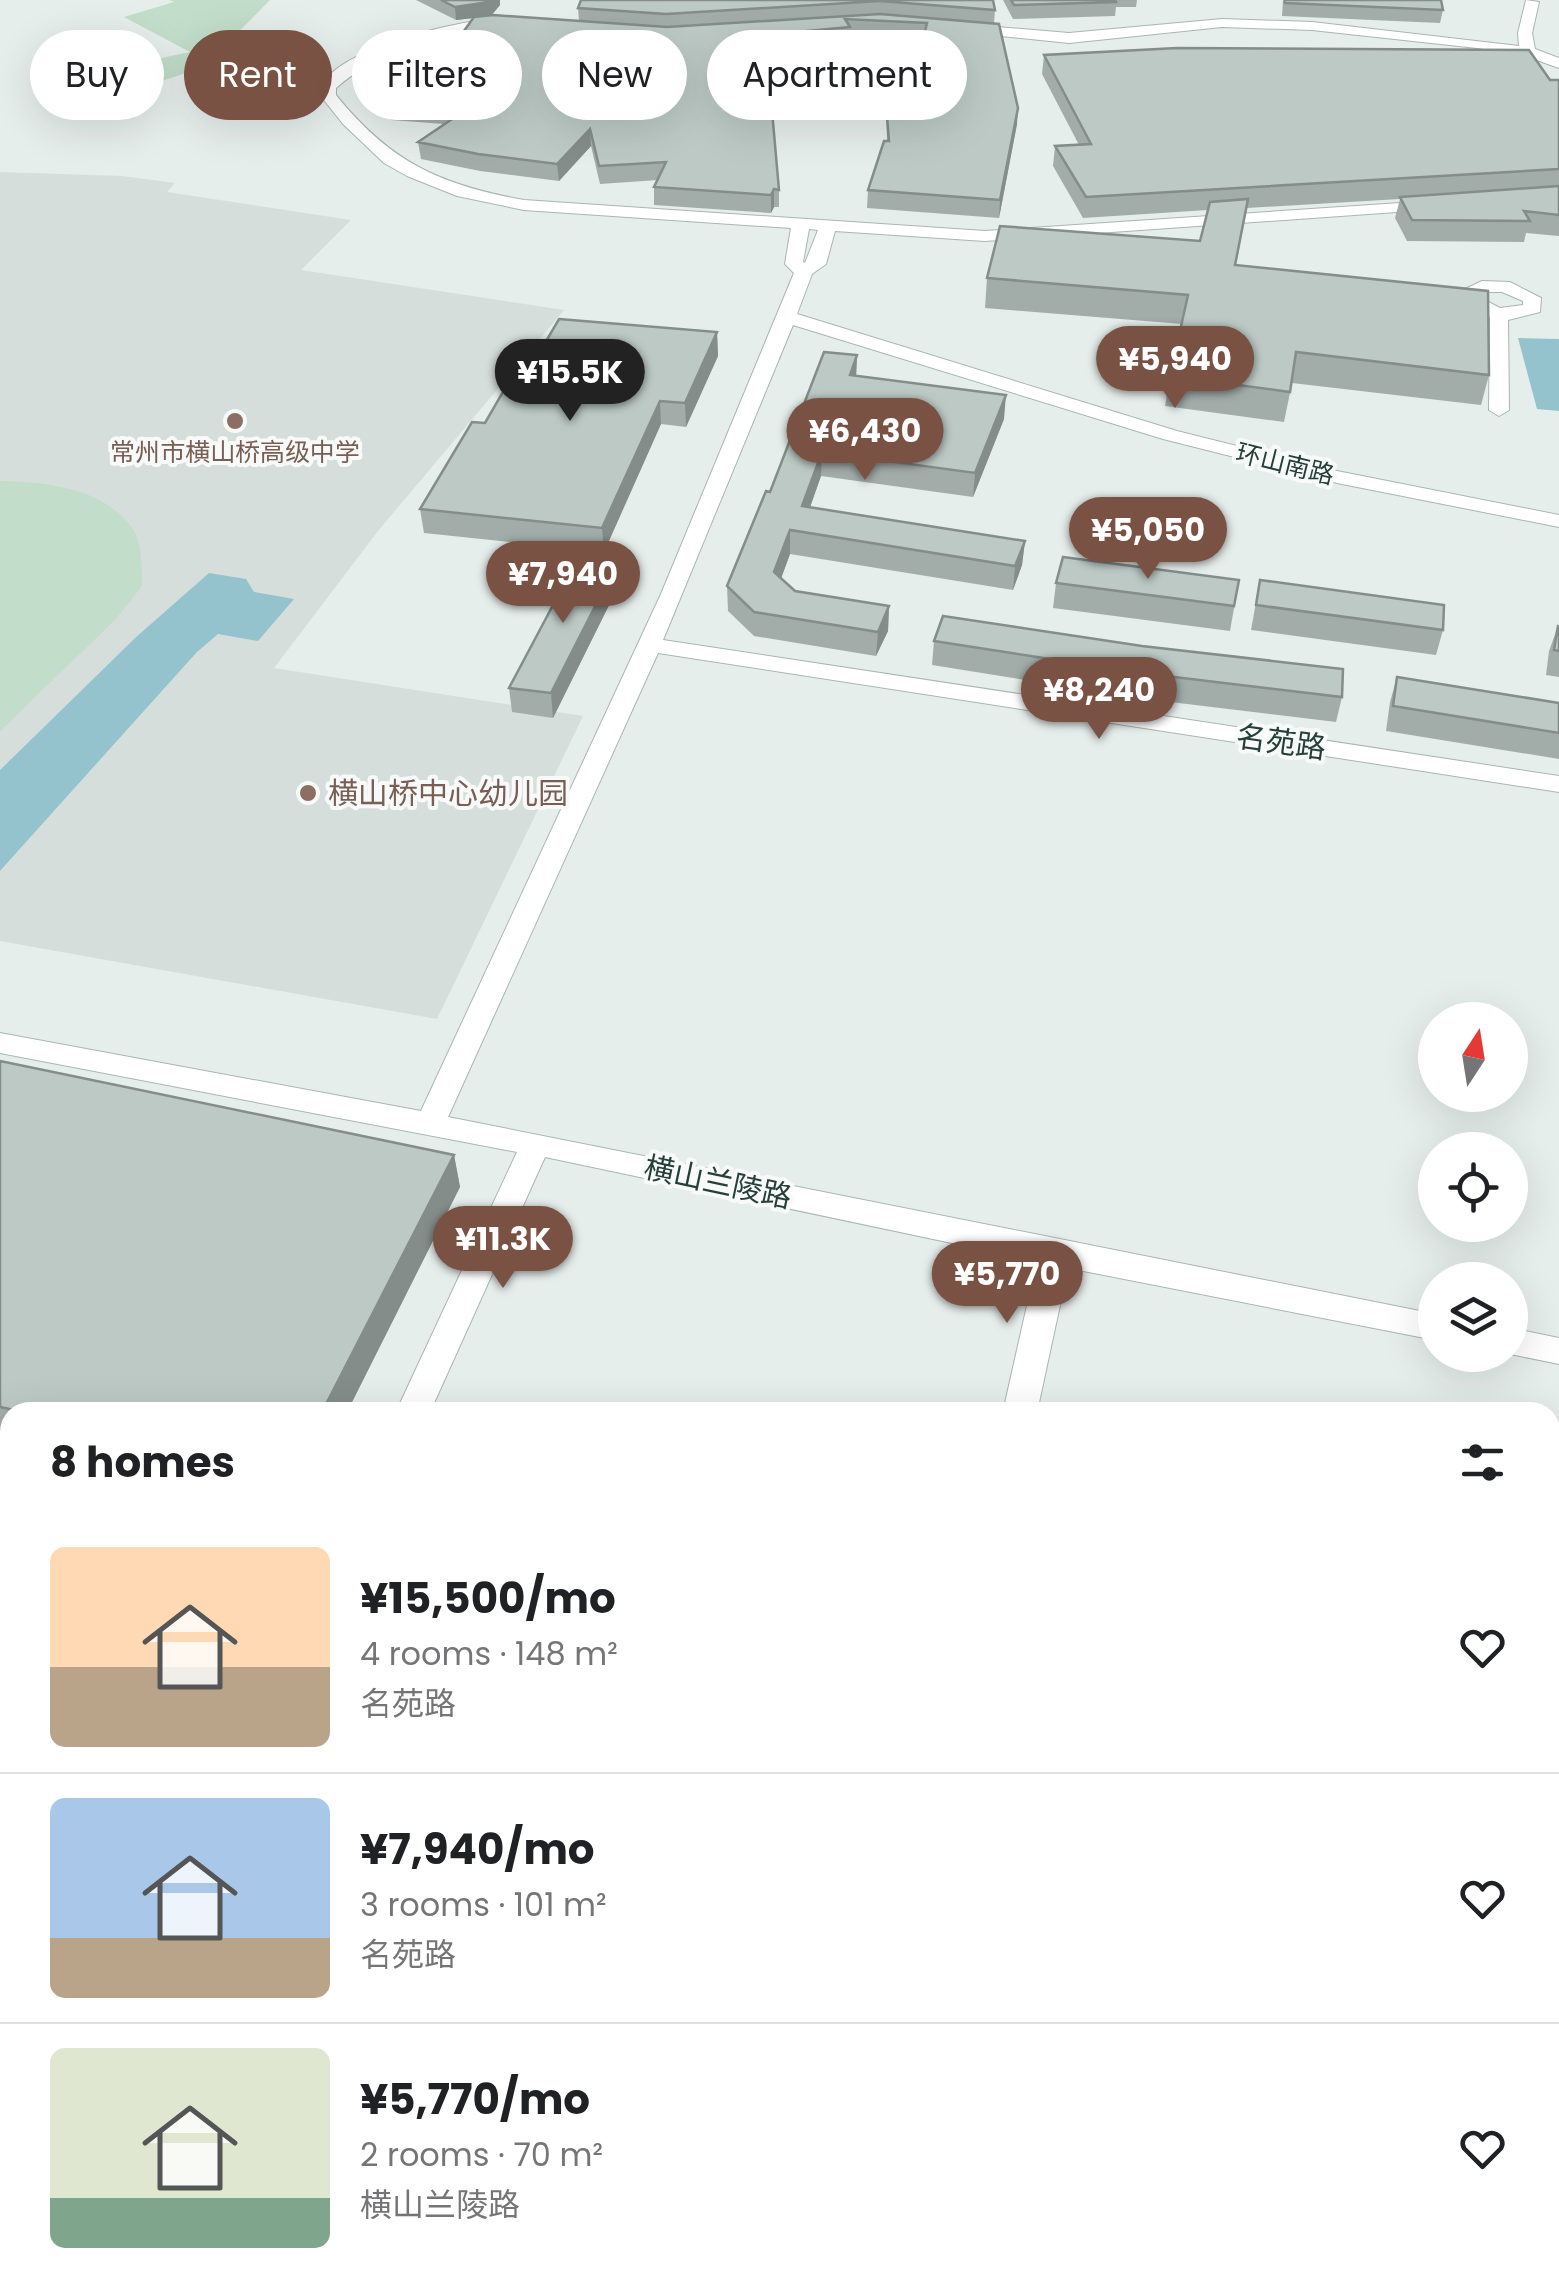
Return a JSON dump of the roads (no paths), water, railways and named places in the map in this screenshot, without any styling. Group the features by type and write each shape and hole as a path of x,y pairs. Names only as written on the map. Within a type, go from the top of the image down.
{"street":[{"path":"1528,52 1525,33 1532,2"},
{"path":"944,26 1070,38 1222,23 1312,26 1528,52 1559,62"},
{"path":"525,25 464,26 372,53 328,87 328,95 364,140 410,175 487,199 576,210 985,236 1466,203"},
{"path":"802,224 794,264 804,271"},
{"path":"430,1124 648,645 804,271 817,264 828,226"},
{"path":"1534,303 1528,312 1499,314 1460,298 1492,286 1526,293 1534,303 1559,305"},
{"path":"1499,314 1499,410"},
{"name":"环山南路","path":"787,317 1170,435 1337,477 1559,521"},
{"name":"名苑路","path":"648,645 1559,784"},
{"name":"横山兰陵路","path":"0,1043 536,1144 1418,1323"},
{"path":"418,1402 536,1144"},
{"path":"1022,1402 1056,1252"},
{"path":"1528,1345 1559,1351"}],"water":[{"path":"1518,338 1559,339 1559,411 1537,409"},
{"path":"209,573 246,579 254,592 294,599 258,641 218,634 197,652 0,871 0,770 135,638"}],"place":[{"name":"常州市横山桥高级中学","path":"235,421"},
{"name":"横山桥中心幼儿园","path":"308,793"}]}
